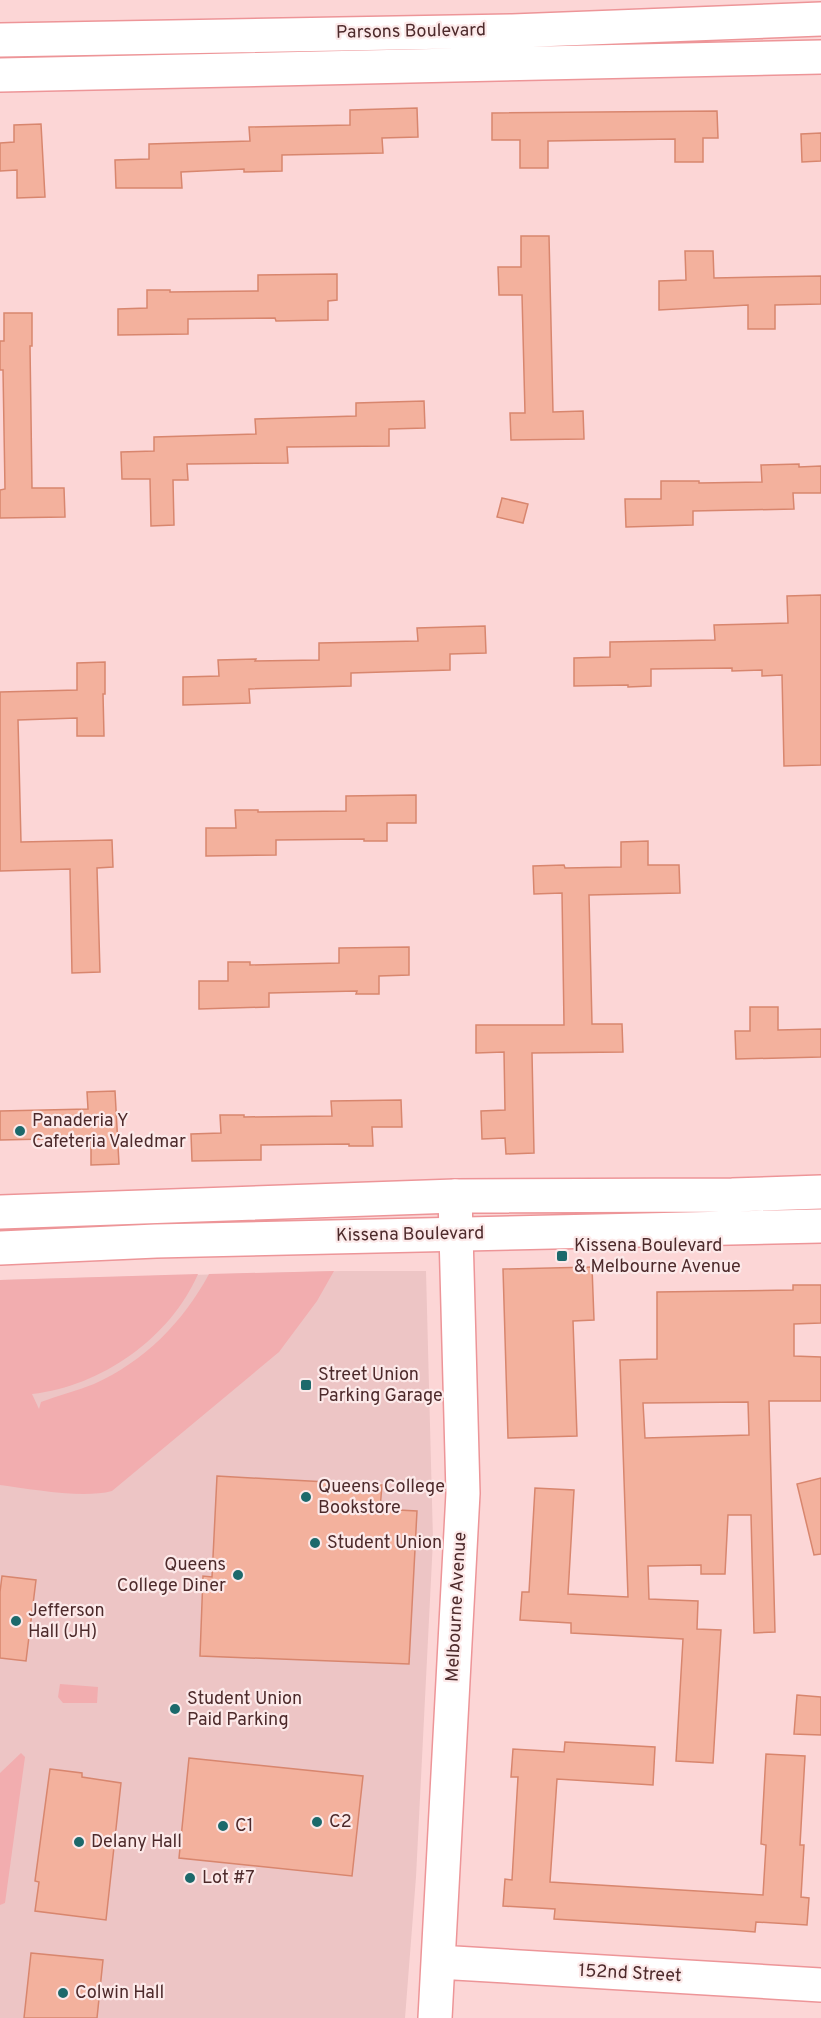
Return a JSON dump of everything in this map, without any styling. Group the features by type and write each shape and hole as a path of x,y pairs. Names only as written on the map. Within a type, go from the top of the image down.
{"street":[{"name":"Parsons Boulevard","path":"0,40 512,31 821,19"},
{"name":"Parsons Boulevard","path":"0,75 821,57"},
{"name":"Kissena Boulevard","path":"0,1212 455,1196 732,1195 821,1192"},
{"name":"Melbourne Avenue","path":"435,2018 463,1493 455,1196"},
{"name":"Kissena Boulevard","path":"0,1248 156,1241 821,1226"},
{"name":"152nd Street","path":"438,1962 821,1985"}],"shaded area":[{"path":"334,1271 317,1301 279,1352 112,1491 72,1494 0,1485 0,1280 198,1274 186,1297 152,1338 131,1355 84,1381 32,1394 39,1409 41,1402 113,1375 146,1352 175,1324 199,1292 209,1274"},
{"path":"426,1271 433,1540 416,1877 405,2018 0,2018 0,1280"},
{"path":"60,1684 98,1687 97,1703 63,1703 58,1697"},
{"path":"21,1753 25,1757 5,1903 0,1905 0,1773"}],"building":[{"path":"417,108 418,137 382,138 383,153 282,155 282,171 244,172 244,169 181,172 182,188 116,188 115,160 149,159 149,144 250,141 249,127 350,125 350,110"},
{"path":"717,111 718,138 703,138 703,162 675,162 675,139 548,141 548,168 520,168 520,140 492,140 492,113"},
{"path":"41,124 45,197 17,198 17,170 0,171 0,143 14,142 14,125"},
{"path":"821,133 821,161 802,162 801,134"},
{"path":"521,236 549,236 553,412 583,411 584,439 511,440 510,413 525,413 522,295 499,295 498,267 521,267"},
{"path":"685,251 713,251 714,278 821,276 821,304 775,305 775,329 748,329 748,305 659,310 659,281 686,280"},
{"path":"337,274 337,300 328,301 328,320 188,319 188,334 118,335 118,309 147,308 147,290 258,291 258,275"},
{"path":"4,313 32,313 32,346 30,346 32,488 64,488 65,517 0,518 0,490 5,489 3,370 0,370 0,341 4,341"},
{"path":"424,401 425,428 389,429 389,446 287,447 288,463 187,464 188,480 173,480 174,525 151,526 150,479 122,479 121,452 154,451 154,437 256,434 255,419 356,416 356,403"},
{"path":"799,464 799,467 821,466 821,493 793,493 794,509 693,511 693,525 626,527 625,499 661,499 661,481 762,482 761,465"},
{"path":"502,498 528,504 523,523 497,517"},
{"path":"821,595 821,765 784,766 782,675 762,676 762,670 732,671 732,668 651,669 651,686 574,686 574,658 610,657 610,642 715,640 714,625 788,623 787,596"},
{"path":"485,626 486,653 450,654 450,670 351,673 351,686 249,689 250,703 183,705 183,677 219,676 218,660 319,660 319,643 418,641 417,628"},
{"path":"105,662 104,736 77,736 77,718 18,720 21,842 112,840 113,867 97,868 100,972 72,973 70,869 0,871 0,692 77,690 77,663"},
{"path":"416,795 416,823 387,823 387,841 276,840 276,855 206,856 206,828 236,828 235,810 346,811 346,796"},
{"path":"648,841 648,865 679,865 680,893 589,895 592,1024 622,1024 623,1052 532,1053 534,1153 506,1154 505,1138 482,1139 481,1111 505,1110 504,1052 476,1053 476,1025 564,1025 562,893 534,894 533,866 621,867 621,842"},
{"path":"409,947 409,975 379,976 379,994 356,994 357,991 269,993 269,1007 199,1009 199,981 228,981 228,962 250,962 250,965 339,963 339,948"},
{"path":"750,1007 778,1007 778,1030 821,1029 821,1057 736,1059 735,1031 750,1031"},
{"path":"115,1091 119,1164 91,1165 91,1138 0,1140 0,1111 88,1109 87,1092"},
{"path":"401,1100 402,1127 372,1127 373,1146 261,1145 261,1160 192,1161 191,1134 221,1133 220,1115 332,1116 331,1101"},
{"path":"592,1267 594,1320 573,1321 577,1436 508,1438 503,1269"},
{"path":"793,1285 821,1285 821,1323 794,1324 794,1356 821,1357 821,1401 769,1401 775,1632 754,1633 751,1515 728,1515 725,1574 701,1574 701,1565 648,1566 649,1599 698,1601 697,1629 721,1630 713,1763 676,1761 683,1639 571,1633 571,1623 520,1620 522,1592 529,1592 535,1488 574,1490 568,1594 628,1597 620,1360 657,1359 657,1292 793,1290","holes":["748,1402 749,1435 645,1438 643,1403"]},
{"name":"Student Union","path":"217,1476 382,1485 380,1509 417,1511 409,1664 200,1656 203,1576 212,1577"},
{"path":"821,1478 821,1554 814,1555 797,1484"},
{"name":"Jefferson Hall (JH)","path":"2,1576 36,1580 26,1661 0,1658"},
{"path":"797,1695 821,1697 821,1735 794,1734"},
{"path":"565,1742 655,1747 653,1785 557,1779 550,1882 763,1895 766,1845 761,1844 766,1754 805,1756 800,1845 804,1845 801,1897 809,1898 807,1925 756,1922 755,1932 554,1919 555,1909 503,1906 505,1879 512,1880 518,1777 511,1777 513,1749 564,1752"},
{"path":"189,1758 363,1776 352,1876 179,1858"},
{"name":"Delany Hall","path":"50,1769 82,1773 82,1777 121,1783 106,1920 35,1911 39,1882 35,1881"},
{"name":"Colwin Hall","path":"31,1953 103,1960 97,2018 24,2018"}],"place":[{"name":"Panaderia Y Cafeteria Valedmar","path":"20,1131"},
{"name":"Kissena Boulevard & Melbourne Avenue","path":"562,1256"},
{"name":"Street Union Parking Garage","path":"306,1385"},
{"name":"Queens College Bookstore","path":"306,1497"},
{"name":"Student Union","path":"315,1543"},
{"name":"Queens College Diner","path":"238,1575"},
{"name":"Jefferson Hall (JH)","path":"16,1621"},
{"name":"Student Union Paid Parking","path":"175,1709"},
{"name":"C2","path":"317,1822"},
{"name":"C1","path":"223,1826"},
{"name":"Delany Hall","path":"79,1842"},
{"name":"Lot #7","path":"190,1878"},
{"name":"Colwin Hall","path":"63,1993"}]}
